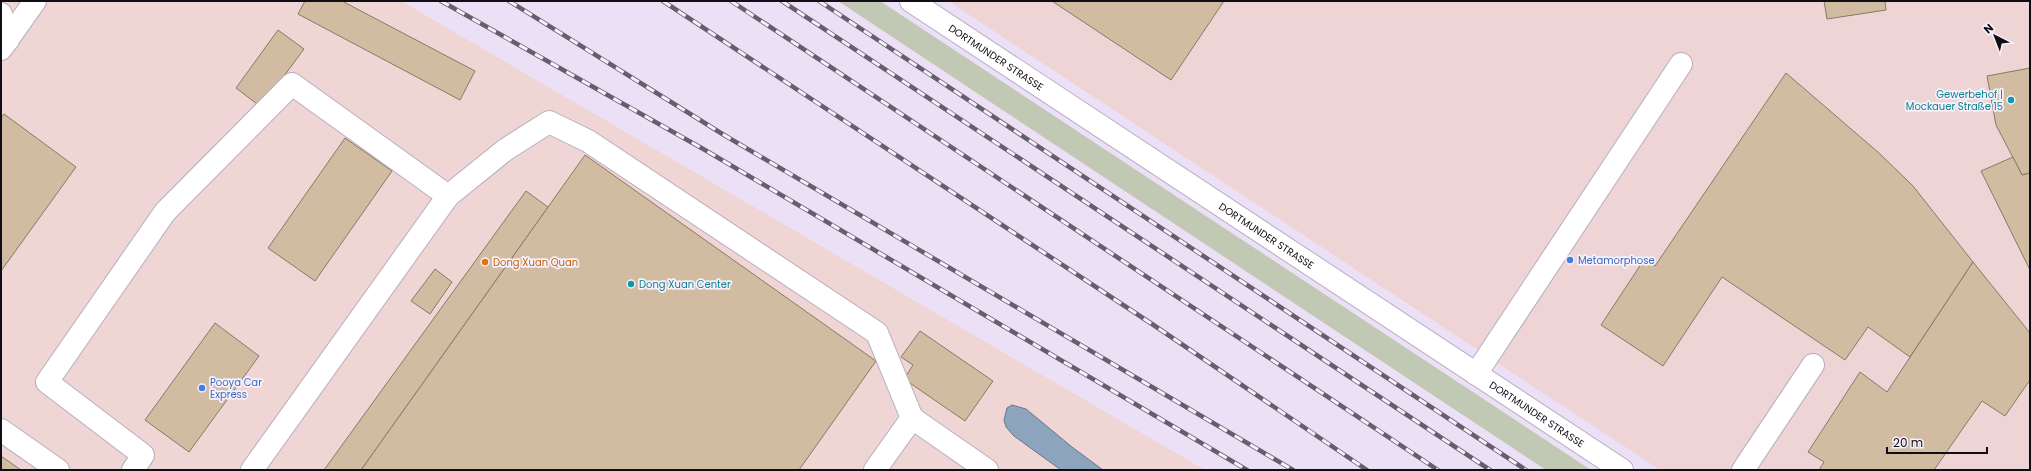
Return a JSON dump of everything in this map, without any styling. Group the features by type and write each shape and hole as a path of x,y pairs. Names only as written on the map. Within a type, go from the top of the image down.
{"street":[{"path":"4,44 35,1"},
{"name":"DORTMUNDER STRASSE","path":"911,1 1622,470"},
{"path":"1,14 4,44"},
{"path":"1476,374 1681,64"},
{"path":"133,470 143,455 47,382 165,212 292,84 448,196"},
{"path":"252,470 448,196 505,150 548,122 588,141 877,333 912,418 987,470"},
{"path":"1743,470 1813,365"},
{"path":"875,470 912,418"},
{"path":"1,430 58,470"}],"shaded area":[{"path":"1,1 401,1 1205,470 1,470"},
{"path":"948,1 2030,1 2030,470 1660,470"}],"green space":[{"path":"838,1 880,1 1591,470 1546,470"}],"water":[{"path":"1012,405 1026,409 1072,447 1103,470 1061,470 1014,436 1006,427 1004,420 1007,408"}],"building":[{"path":"305,1 342,1 475,71 460,100 298,14"},
{"path":"1052,1 1224,1 1171,80"},
{"path":"1824,1 1885,1 1886,10 1827,19"},
{"path":"278,30 304,49 261,107 236,88"},
{"name":"Gewerbehof | Mockauer Straße 15","path":"2030,68 2030,173 2022,175 1996,125 1987,76"},
{"path":"1786,73 1879,153 1913,186 1973,262 1910,357 1868,327 1845,360 1722,277 1663,366 1601,325 1645,258 1655,266"},
{"path":"4,114 76,167 1,271 1,118"},
{"path":"345,138 392,171 315,281 268,248"},
{"name":"Dong Xuan Center","path":"585,155 876,361 799,470 361,470"},
{"path":"2013,157 2022,175 2030,173 2030,270 1981,171"},
{"path":"526,191 548,207 361,470 324,470"},
{"path":"1973,262 2030,333 2030,380 2005,416 1982,401 1934,470 1819,470 1824,462 1808,452 1860,372 1887,392"},
{"path":"435,269 452,282 430,314 411,301"},
{"name":"Pooya Car Express","path":"215,323 259,356 189,452 145,420"},
{"path":"920,331 993,381 965,421 904,379 913,365 901,357"},
{"path":"1,456 21,470 1,470"}],"railway":[{"path":"441,1 705,150 1247,470"},
{"path":"509,1 724,135 1293,470"},
{"path":"663,1 1155,326 1367,470"},
{"path":"731,1 1438,470"},
{"path":"782,1 1490,470"},
{"path":"819,1 1526,470"}],"place":[{"name":"Gewerbehof | Mockauer Straße 15","path":"2011,100"},
{"name":"Metamorphose","path":"1570,260"},
{"name":"Dong Xuan Quan","path":"485,262"},
{"name":"Dong Xuan Center","path":"631,284"},
{"name":"Pooya Car Express","path":"202,388"}]}
